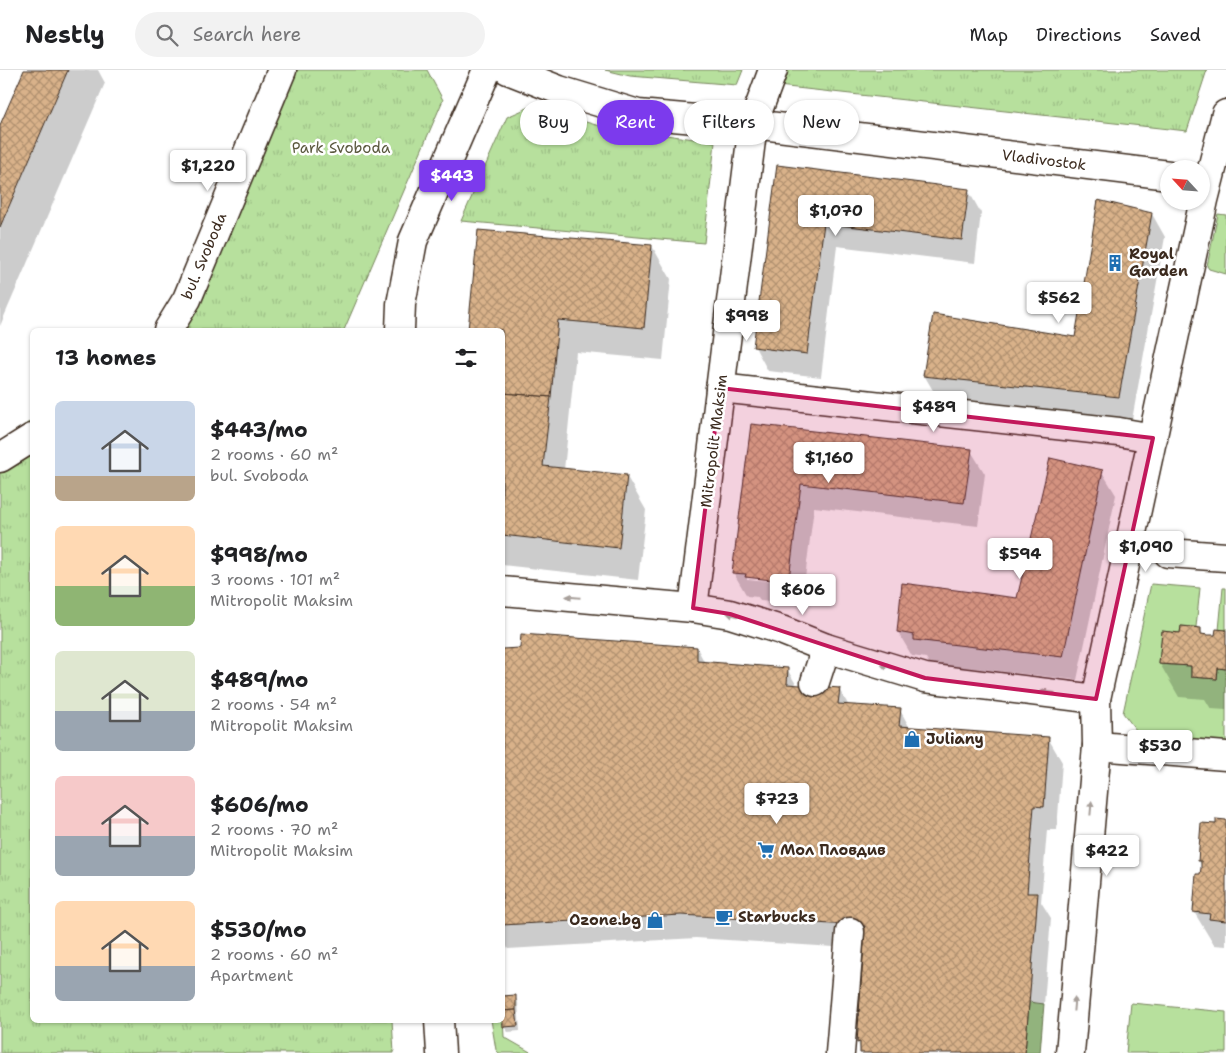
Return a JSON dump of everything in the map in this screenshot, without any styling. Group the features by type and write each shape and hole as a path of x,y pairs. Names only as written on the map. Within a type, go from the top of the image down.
{"street":[{"name":"bul. Svoboda","path":"169,328 187,298 282,70"},
{"path":"400,328 401,304 413,241 486,70"},
{"name":"Vladivostok","path":"508,70 559,90 638,114 684,118"},
{"name":"Mitropolit Maksim","path":"762,100 773,70"},
{"path":"1070,1053 1097,746 1096,699 1226,114"},
{"name":"Vladivostok","path":"774,127 1160,174"},
{"name":"Mitropolit Maksim","path":"693,608 750,145"},
{"path":"720,388 1120,432 1154,438"},
{"path":"0,458 30,439"},
{"path":"1168,553 1226,557"},
{"path":"505,591 693,608 730,614 781,630 826,648 925,678 1096,699"},
{"path":"815,682 826,648"},
{"path":"1097,746 1226,756"},
{"path":"840,1053 850,932"},
{"path":"439,1023 441,1053"}],"highlighted area":[{"path":"720,388 1153,438 1096,699 925,678 730,614 693,608"}],"green space":[{"name":"Park Svoboda","path":"293,70 427,70 443,100 345,328 169,328"},
{"path":"605,70 743,70 737,85 630,76"},
{"path":"785,70 1207,70 1187,131 778,86"},
{"path":"520,111 520,145 587,145 587,122 597,125 597,145 674,145 674,136 684,138 684,145 715,145 704,243 461,221 507,117"},
{"path":"1218,214 1226,215 1226,274 1209,269 1207,266"},
{"path":"30,421 30,1023 392,1023 394,1053 0,1053 0,442"},
{"path":"1151,584 1200,588 1196,627 1181,626 1180,633 1162,631 1159,664 1191,666 1191,677 1217,679 1218,668 1226,669 1226,745 1138,739 1136,730 1123,713"},
{"path":"1223,588 1226,588 1226,630 1219,630"},
{"path":"1029,1002 1044,1004 1040,1053 1025,1053"},
{"path":"1131,1003 1226,1012 1226,1053 1126,1053"},
{"path":"492,1023 503,1023 504,1037 532,1053 499,1053 496,1050"}],"building":[{"path":"24,70 68,70 0,227 0,125"},
{"path":"777,165 969,189 962,240 824,223 807,354 753,347"},
{"name":"Royal Garden","path":"1098,200 1152,213 1119,397 923,376 933,314 1075,337"},
{"path":"478,230 652,245 644,328 558,320 551,397 505,393 505,328 468,328"},
{"path":"505,393 551,397 543,466 627,475 619,548 505,535"},
{"path":"751,424 972,449 964,503 801,484 789,579 772,577 772,580 745,577 746,574 732,573"},
{"path":"1050,458 1103,470 1063,657 914,640 914,635 897,632 902,583 1017,598"},
{"path":"1181,626 1201,628 1201,634 1208,635 1215,635 1216,629 1226,630 1226,669 1218,668 1217,679 1191,677 1191,666 1159,664 1162,631 1180,633"},
{"name":"Мол Пловдив","path":"521,634 697,647 697,661 788,668 787,684 840,688 838,704 901,708 899,726 1049,737 1044,807 1034,806 1027,893 1038,893 1025,1053 860,1053 860,1042 857,1043 865,926 681,915 505,925 505,649 520,648"},
{"path":"1216,819 1226,820 1226,921 1209,919 1210,914 1193,912 1196,874 1200,874 1201,868 1201,861 1198,861 1201,823 1216,824"},
{"path":"516,995 516,1010 505,1011 505,996"},
{"path":"516,1010 518,1026 503,1027 505,1011"}],"place":[{"name":"Royal Garden","path":"1115,263"},
{"name":"Juliany","path":"912,739"},
{"name":"Мол Пловдив","path":"766,850"},
{"name":"Starbucks","path":"724,917"},
{"name":"Ozone.bg","path":"655,920"}]}
